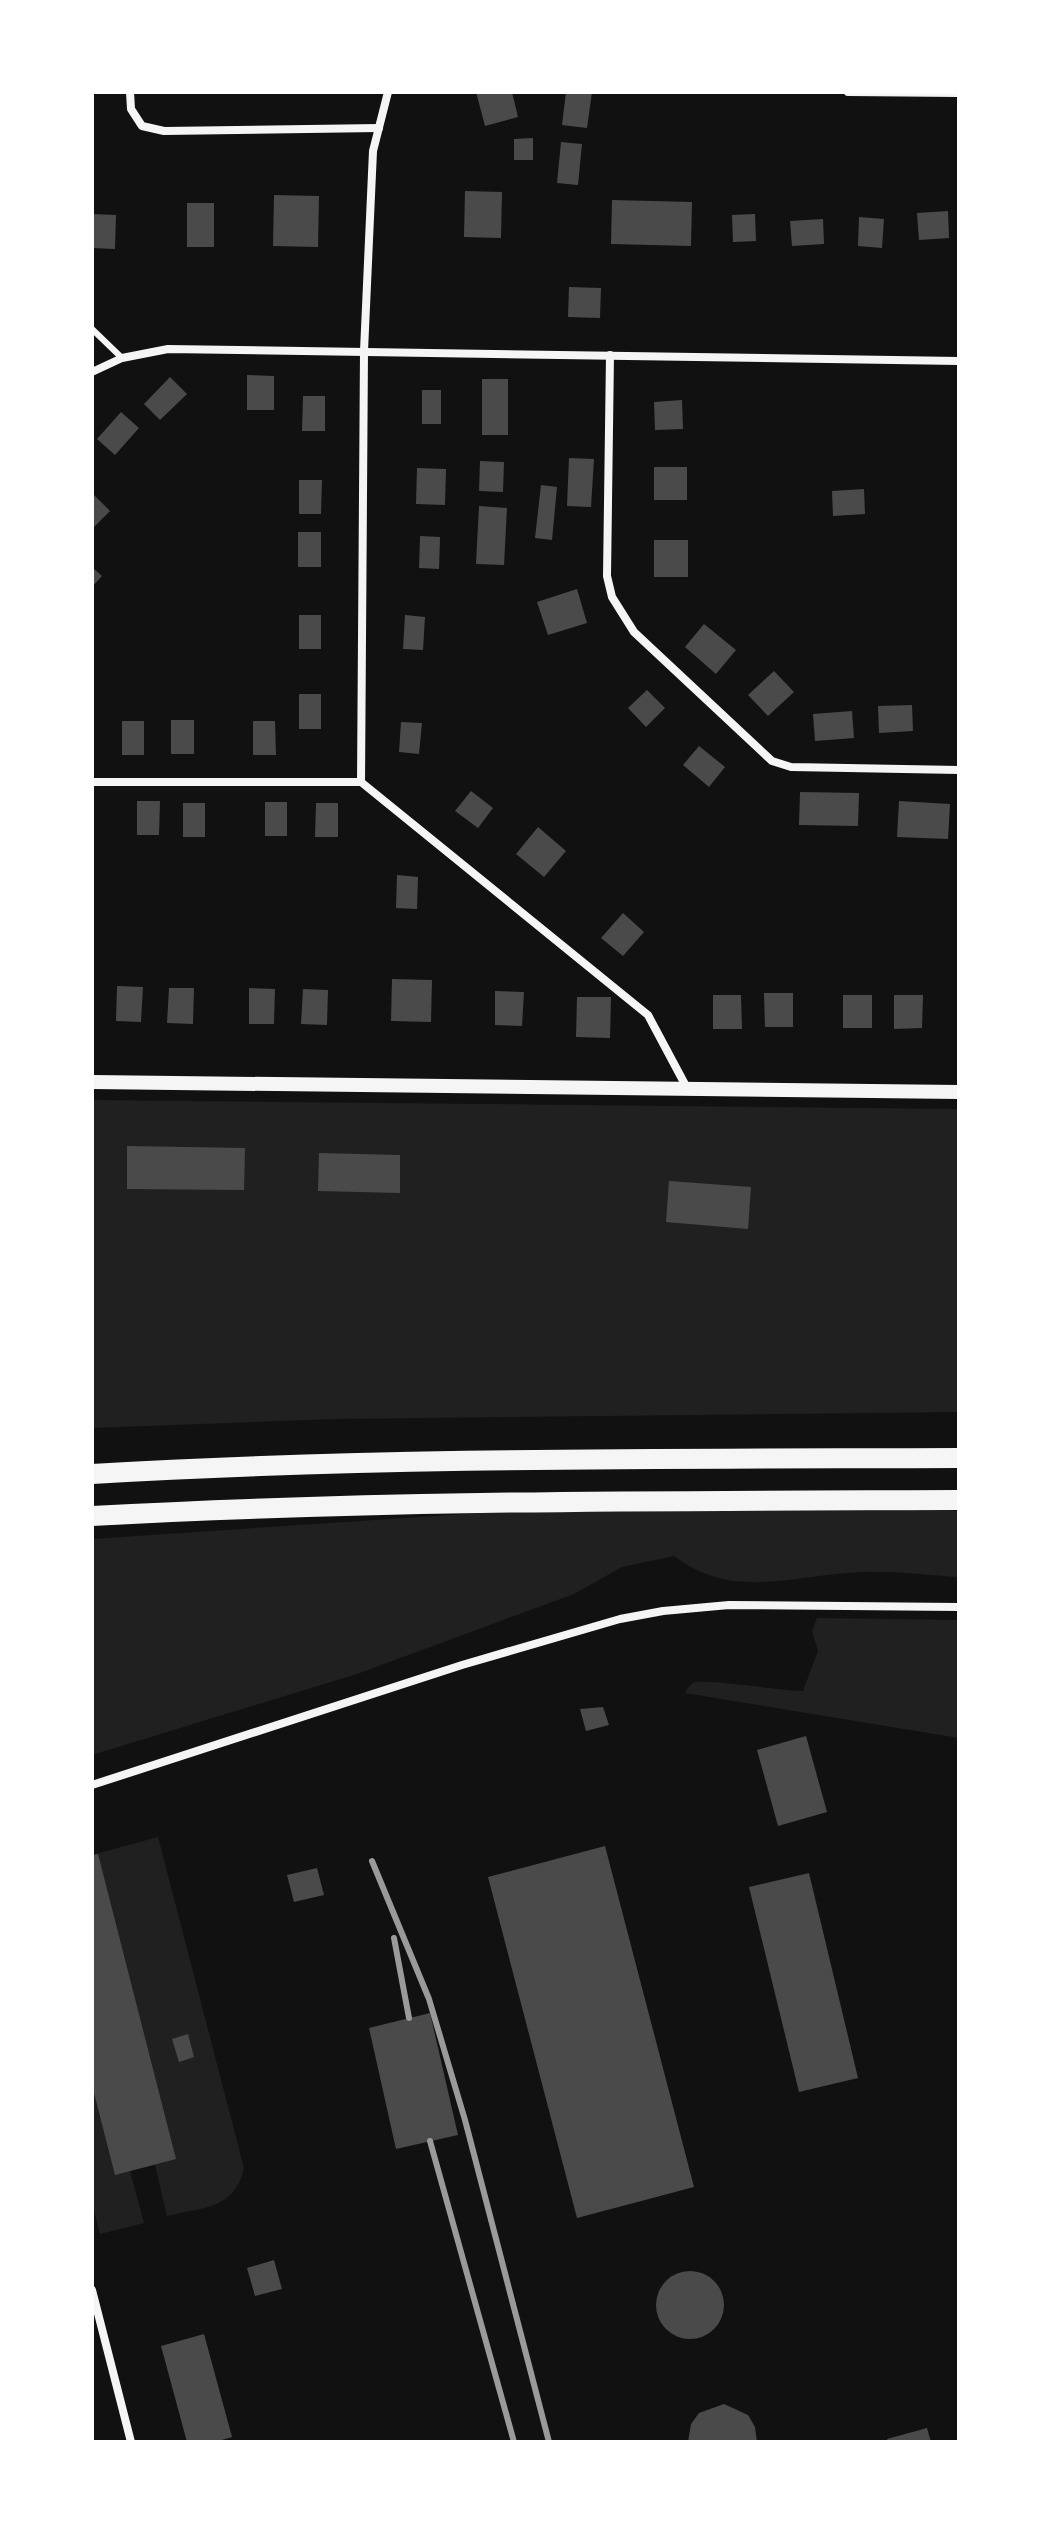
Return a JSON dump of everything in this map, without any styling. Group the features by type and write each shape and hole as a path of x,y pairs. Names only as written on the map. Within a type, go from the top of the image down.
{"highway":[{"path":"92,1474 250,1465 477,1460 959,1458"},
{"path":"92,1516 251,1507 460,1502 959,1500"}],"street":[{"path":"130,92 131,109 142,126 164,131 379,128"},
{"path":"361,782 364,351 373,151 388,92"},
{"path":"848,92 959,93"},
{"path":"92,372 122,358 168,349 959,361"},
{"path":"610,355 607,576 612,597 634,632 772,761 791,767 959,770"},
{"path":"92,782 361,782 648,1015 688,1090"},
{"path":"92,1082 959,1092"},
{"path":"92,1785 462,1665 620,1619 663,1611 729,1605 959,1607"},
{"path":"92,2290 131,2442"}],"lane":[{"path":"92,329 122,358"}],"shaded area":[{"path":"92,1100 959,1109 959,1412 335,1419 92,1428"},
{"path":"509,1511 959,1511 959,1577 875,1572 779,1581 736,1581 695,1569 674,1556 622,1567 574,1594 357,1674 92,1755 92,1539"},
{"path":"817,1618 959,1620 959,1738 685,1693 693,1683 699,1682 803,1691 818,1651 812,1631"},
{"path":"158,1837 244,2168 233,2192 225,2199 205,2208 167,2216 155,2165 130,2171 144,2223 100,2234 92,2203 92,1855"}],"building":[{"path":"476,92 512,92 518,117 485,126"},
{"path":"566,92 592,92 587,128 562,125"},
{"path":"533,138 533,160 514,160 514,139"},
{"path":"561,142 582,144 578,185 557,183"},
{"path":"465,191 502,192 501,238 464,237"},
{"path":"274,195 319,196 318,247 273,246"},
{"path":"612,200 692,202 691,246 611,244"},
{"path":"187,203 214,203 214,247 187,247"},
{"path":"948,211 949,238 919,240 917,213"},
{"path":"92,214 116,215 115,249 92,248"},
{"path":"755,214 756,241 733,242 732,215"},
{"path":"859,217 884,219 882,248 858,246"},
{"path":"823,219 824,244 792,246 790,221"},
{"path":"569,287 601,288 600,318 568,317"},
{"path":"247,375 274,376 274,410 247,410"},
{"path":"170,377 187,394 160,420 144,404"},
{"path":"482,379 508,379 508,435 482,435"},
{"path":"422,390 441,390 441,424 422,424"},
{"path":"303,396 325,396 325,431 302,431"},
{"path":"682,400 683,429 655,430 654,402"},
{"path":"121,412 139,428 115,455 97,439"},
{"path":"569,458 594,459 591,507 567,506"},
{"path":"480,461 504,462 503,492 479,491"},
{"path":"654,467 687,467 687,500 654,500"},
{"path":"417,468 446,469 445,505 416,504"},
{"path":"299,480 322,480 321,514 299,514"},
{"path":"541,485 557,487 552,540 535,538"},
{"path":"864,489 865,514 833,516 832,491"},
{"path":"94,495 110,511 92,529 92,497"},
{"path":"479,506 507,508 504,565 476,564"},
{"path":"298,532 321,532 321,567 298,567"},
{"path":"420,536 440,537 439,569 419,568"},
{"path":"654,540 688,540 688,577 654,577"},
{"path":"92,567 102,576 92,587"},
{"path":"577,589 587,623 548,635 537,602"},
{"path":"299,615 321,615 321,649 299,649"},
{"path":"405,615 425,617 423,650 403,649"},
{"path":"704,624 736,650 716,674 685,647"},
{"path":"774,671 794,692 768,716 748,695"},
{"path":"647,690 665,708 646,727 628,708"},
{"path":"299,694 321,694 321,729 299,729"},
{"path":"912,705 913,731 879,733 878,706"},
{"path":"852,711 854,738 815,741 813,714"},
{"path":"171,720 194,720 194,754 171,754"},
{"path":"122,721 144,721 144,755 122,755"},
{"path":"253,721 275,721 276,755 253,755"},
{"path":"401,722 422,723 419,754 399,752"},
{"path":"699,746 725,767 709,787 683,765"},
{"path":"471,791 493,808 478,828 455,811"},
{"path":"800,792 859,793 858,826 799,825"},
{"path":"137,801 160,801 159,835 137,835"},
{"path":"899,801 950,804 948,839 897,837"},
{"path":"265,802 287,802 287,836 265,836"},
{"path":"183,803 205,803 205,837 183,837"},
{"path":"316,803 338,803 338,837 315,837"},
{"path":"538,827 566,851 544,877 516,854"},
{"path":"397,875 418,877 417,909 396,908"},
{"path":"623,913 644,932 623,956 601,938"},
{"path":"392,979 432,980 431,1022 391,1021"},
{"path":"117,986 143,987 141,1022 116,1021"},
{"path":"169,988 194,988 193,1024 167,1023"},
{"path":"249,988 275,989 274,1024 249,1024"},
{"path":"303,989 328,990 327,1025 301,1024"},
{"path":"495,991 524,992 522,1026 495,1025"},
{"path":"764,993 793,993 793,1027 765,1027"},
{"path":"713,995 741,995 742,1029 713,1029"},
{"path":"843,995 872,995 872,1028 843,1028"},
{"path":"894,995 923,995 922,1028 894,1029"},
{"path":"577,997 611,997 610,1038 576,1037"},
{"path":"127,1146 245,1148 244,1190 127,1189"},
{"path":"319,1153 400,1155 400,1193 318,1191"},
{"path":"669,1181 751,1187 748,1229 666,1222"},
{"path":"603,1707 609,1725 586,1731 580,1709"},
{"path":"806,1736 827,1812 778,1826 757,1750"},
{"path":"605,1846 694,2187 577,2218 488,1877"},
{"path":"98,1854 176,2159 115,2175 92,2085 92,1855"},
{"path":"317,1868 324,1895 294,1902 287,1875"},
{"path":"809,1873 858,2078 799,2092 749,1887"},
{"path":"430,2013 458,2135 396,2149 369,2028"},
{"path":"188,2034 194,2057 179,2062 172,2039"},
{"path":"274,2260 282,2289 255,2296 247,2268"},
{"path":"683,2271 697,2271 709,2276 719,2286 724,2305 719,2324 709,2334 697,2339 683,2339 671,2334 661,2324 656,2312 656,2298 661,2286 671,2276"},
{"path":"204,2334 232,2437 215,2442 187,2442 161,2346"},
{"path":"724,2404 748,2415 755,2427 757,2442 688,2442 691,2424 699,2413"},
{"path":"927,2428 931,2442 888,2442 887,2439"}],"railway":[{"path":"372,1861 429,1999 465,2120 549,2442"},
{"path":"394,1938 409,2018"},
{"path":"430,2141 514,2442"}]}
